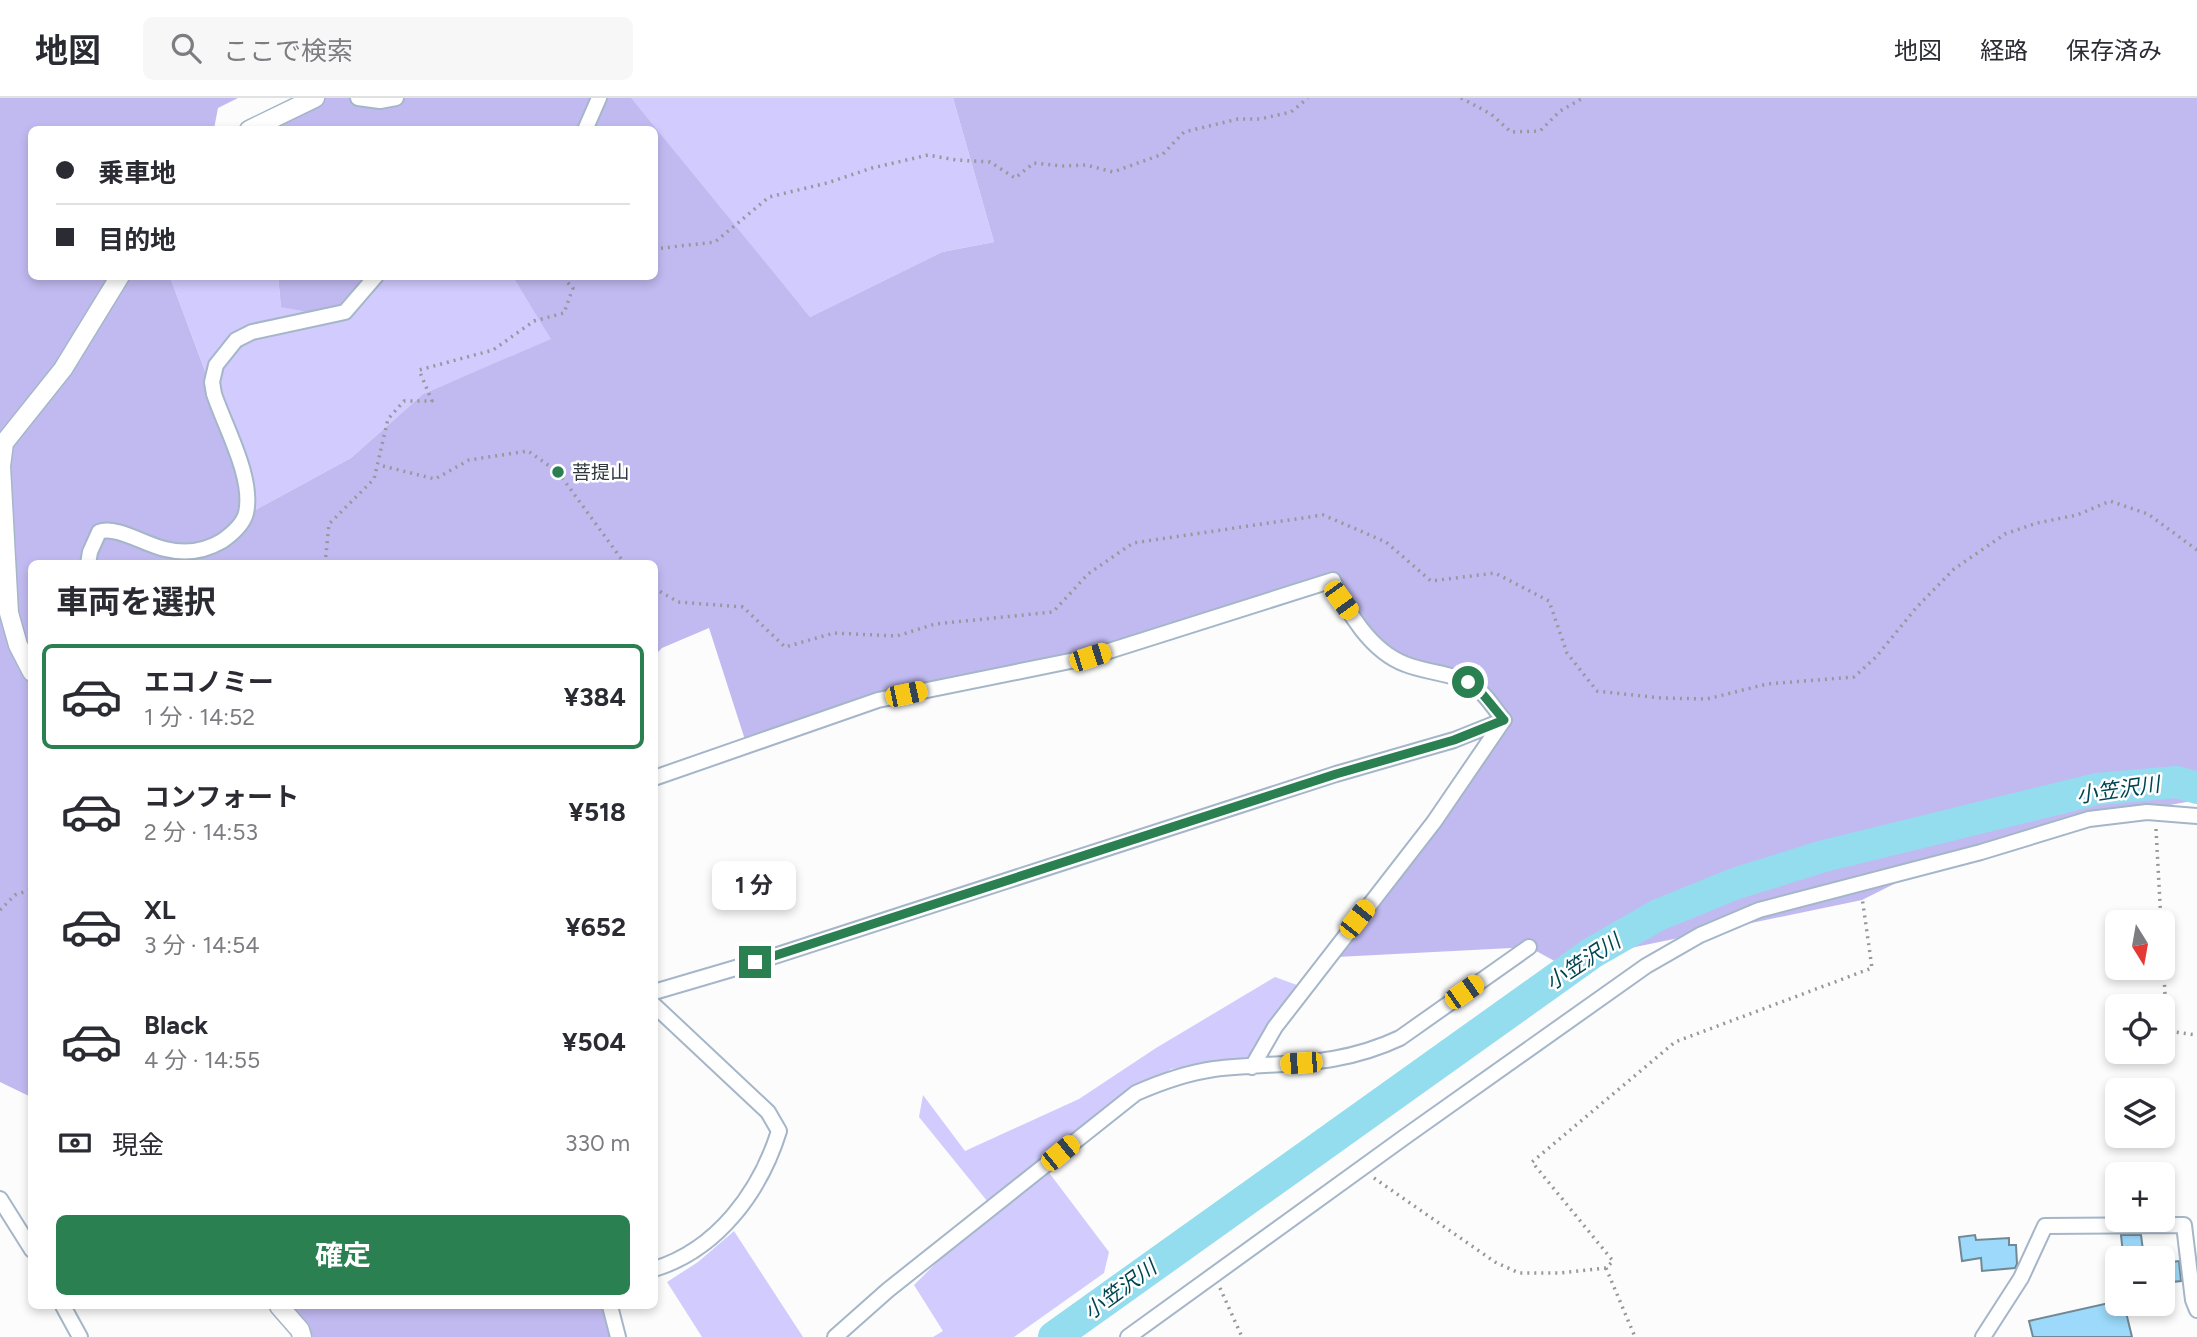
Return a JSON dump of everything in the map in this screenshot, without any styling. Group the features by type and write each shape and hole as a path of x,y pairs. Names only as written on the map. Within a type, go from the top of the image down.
{"street":[{"path":"257,126 315,98"},
{"path":"358,98 380,101 396,98"},
{"path":"587,126 599,98"},
{"path":"28,664 18,645 9,613 1,467 4,443 63,369 118,280"},
{"path":"89,560 99,532 106,529 113,529 135,540 166,550 204,551 239,527 246,516 248,497 243,470 214,394 212,382 216,365 236,340 252,332 345,312 373,280"},
{"path":"658,777 878,700 1090,657 1333,580 1341,600 1382,652 1405,664 1465,680 1480,691 1504,720"},
{"path":"658,991 755,962 1336,774 1454,740 1504,720"},
{"path":"1252,1067 1276,1027 1434,822 1504,720"},
{"path":"1128,1337 1646,966 1700,935 1759,910 1860,885 2089,819 2155,813 2197,816"},
{"path":"835,1337 888,1290 1136,1093 1180,1076 1212,1070 1326,1062 1377,1048 1400,1038 1529,947"},
{"path":"658,1009 768,1112 779,1131 773,1152 753,1189 725,1226 704,1245 682,1259 658,1268"},
{"path":"0,1199 28,1244"},
{"path":"1983,1337 2021,1278 2045,1226 2184,1225 2193,1300 2197,1310"},
{"path":"65,1309 80,1337"},
{"path":"282,1309 300,1330 302,1337"},
{"path":"611,1309 618,1337"}],"path":[{"path":"658,249 715,242 769,197 827,183 872,168 928,155 990,162 1015,178 1034,163 1086,165 1113,172 1163,155 1184,132 1238,119 1260,119 1291,112 1308,98"},
{"path":"1461,98 1491,114 1511,132 1541,131 1560,111 1583,98"},
{"path":"325,560 329,524 374,479 388,419 404,401 432,401 419,370 493,350 534,321 564,313 573,288 565,280"},
{"path":"383,466 435,479 469,460 528,451 558,472 622,560"},
{"path":"658,590 678,601 743,607 785,647 834,633 897,636 934,624 1053,612 1088,574 1133,542 1323,515 1386,542 1432,581 1495,573 1549,600 1567,653 1597,691 1661,698 1707,699 1767,684 1854,677 1876,657 1916,608 1954,569 2005,534 2037,523 2077,515 2110,501 2148,514 2197,550"},
{"path":"2155,813 2160,910"},
{"path":"1360,1169 1495,1262 1519,1273 1606,1269 1613,1261 1532,1161 1675,1042 1872,968 1860,885"},
{"path":"0,910 15,895 28,890"},
{"path":"2164,980 2167,1031 2197,1035"},
{"path":"1606,1269 1635,1337"},
{"path":"1215,1275 1242,1337"}],"shaded area":[{"path":"0,98 238,98 218,108 215,126 28,126 28,280 171,280 224,422 246,515 351,458 423,394 551,339 515,280 658,280 658,131 810,317 942,252 994,242 953,98 2197,98 2197,800 2105,817 1896,883 1862,900 1558,963 1529,947 1337,957 1504,720 1468,682 1383,652 1332,580 1090,657 878,700 747,746 709,628 658,652 658,560 28,560 28,1096 0,1082"},
{"path":"316,98 631,98 654,126 266,126"},
{"path":"624,98 953,98 994,242 942,252 810,317 658,135 658,126 650,126"},
{"path":"171,280 278,280 281,307 366,280 515,280 552,339 423,394 351,458 246,515 238,459"},
{"path":"278,280 373,280 330,316 281,307"},
{"path":"1275,977 1305,988 1256,1061 1171,1069 1044,1166 1109,1252 1104,1273 1014,1337 933,1337 943,1331 914,1285 992,1207 919,1117 923,1095 965,1151 1079,1099 1156,1048"},
{"path":"734,1231 803,1337 702,1337 667,1282 698,1262"},
{"path":"290,1309 611,1309 618,1337 312,1337"}],"building":[{"path":"1975,1235 1976,1240 2009,1238 2009,1245 2016,1245 2015,1268 1982,1271 1981,1258 1962,1261 1959,1237"},
{"path":"2121,1235 2141,1235 2142,1246 2122,1246"},
{"path":"2179,1261 2181,1281 2175,1282 2175,1262"},
{"path":"2105,1304 2105,1316 2127,1316 2132,1337 2033,1337 2029,1321"}],"waterway":[{"name":"小笠沢川","path":"1054,1337 1592,953 1658,915 1737,883 1824,856 2097,789 2177,782 2197,788"}],"place":[{"name":"菩提山","path":"558,472"}],"route":[{"path":"755,962 1336,774 1454,740 1504,720 1480,691 1468,682"}]}
